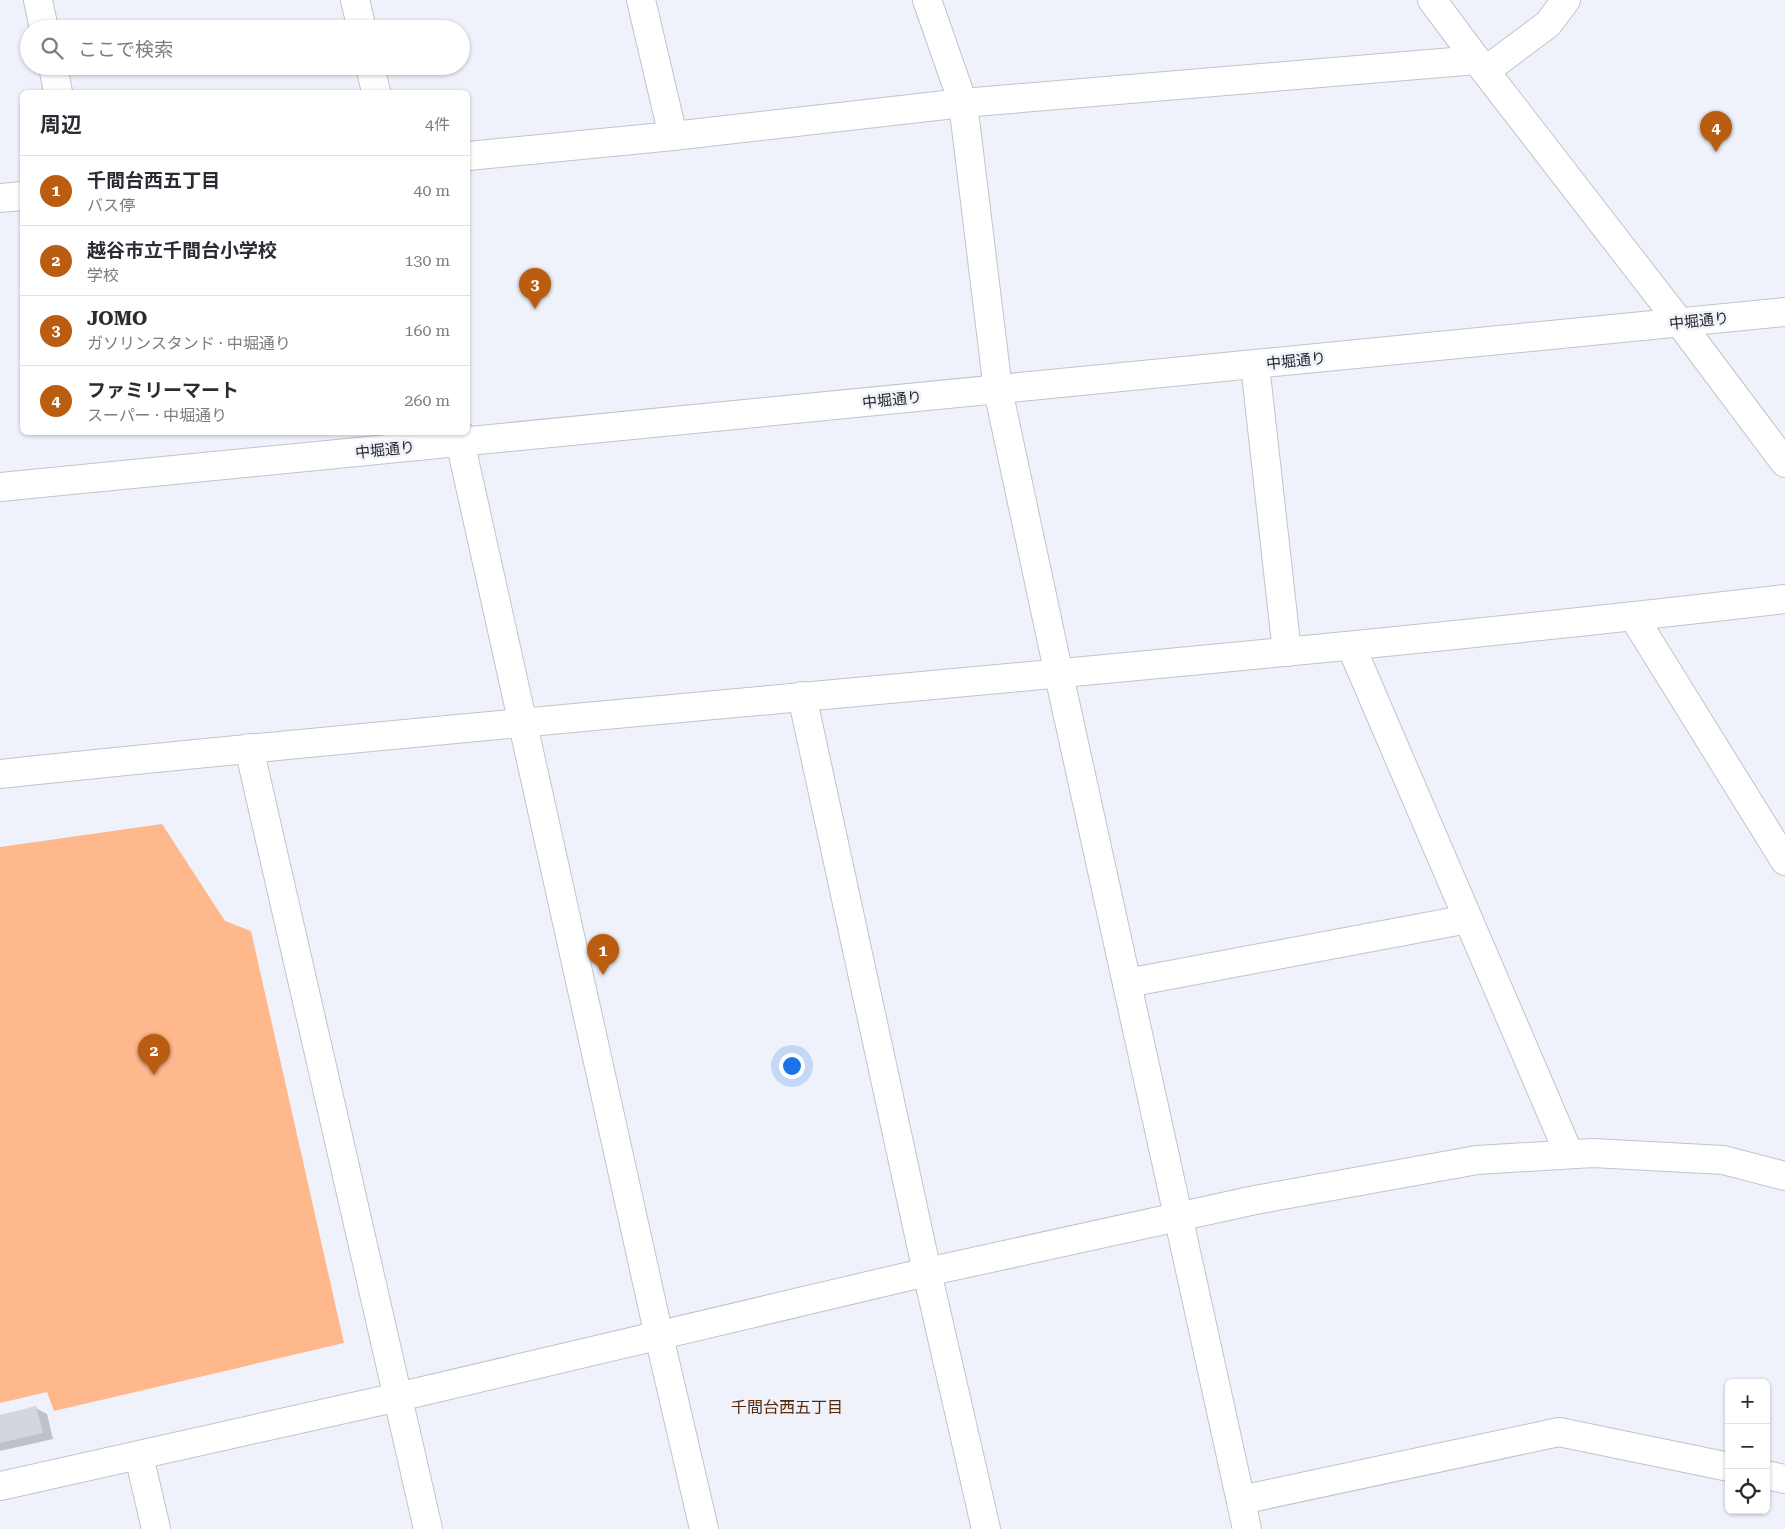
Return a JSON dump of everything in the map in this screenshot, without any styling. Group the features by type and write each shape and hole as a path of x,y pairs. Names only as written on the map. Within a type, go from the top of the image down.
{"street":[{"path":"38,0 42,20"},
{"path":"355,0 360,20"},
{"path":"640,0 673,136"},
{"path":"927,0 963,103 998,390 1247,1529"},
{"path":"1432,0 1680,322 1785,463"},
{"path":"470,156 673,136 963,103 1481,66 1548,24 1566,0"},
{"path":"55,75 58,90"},
{"path":"372,75 376,90"},
{"path":"0,198 20,196"},
{"name":"中堀通り","path":"0,488 459,437 998,390 1785,312"},
{"path":"1255,365 1287,652"},
{"path":"459,437 659,1336 704,1529"},
{"path":"0,774 249,748 1351,646 1785,599"},
{"path":"1633,616 1785,861"},
{"path":"1351,646 1569,1154"},
{"path":"802,696 927,1272 986,1529"},
{"path":"249,748 428,1529"},
{"path":"1127,983 1468,919"},
{"path":"0,1486 398,1397 927,1272 1178,1216 1255,1200 1477,1160 1593,1153 1723,1160 1785,1176"},
{"path":"1241,1500 1559,1432 1725,1466"},
{"path":"139,1456 156,1529"},
{"path":"1770,1476 1785,1479"}],"shaded area":[{"path":"162,824 225,921 251,931 344,1343 54,1411 47,1392 0,1403 0,847"}],"building":[{"path":"36,1406 43,1433 0,1443 0,1415"}],"place":[{"name":"ファミリーマート","path":"1716,152"},
{"name":"JOMO","path":"535,309"},
{"name":"千間台西五丁目","path":"603,975"},
{"name":"越谷市立千間台小学校","path":"154,1075"}],"district":[{"name":"千間台西五丁目","path":"787,1407"}]}
